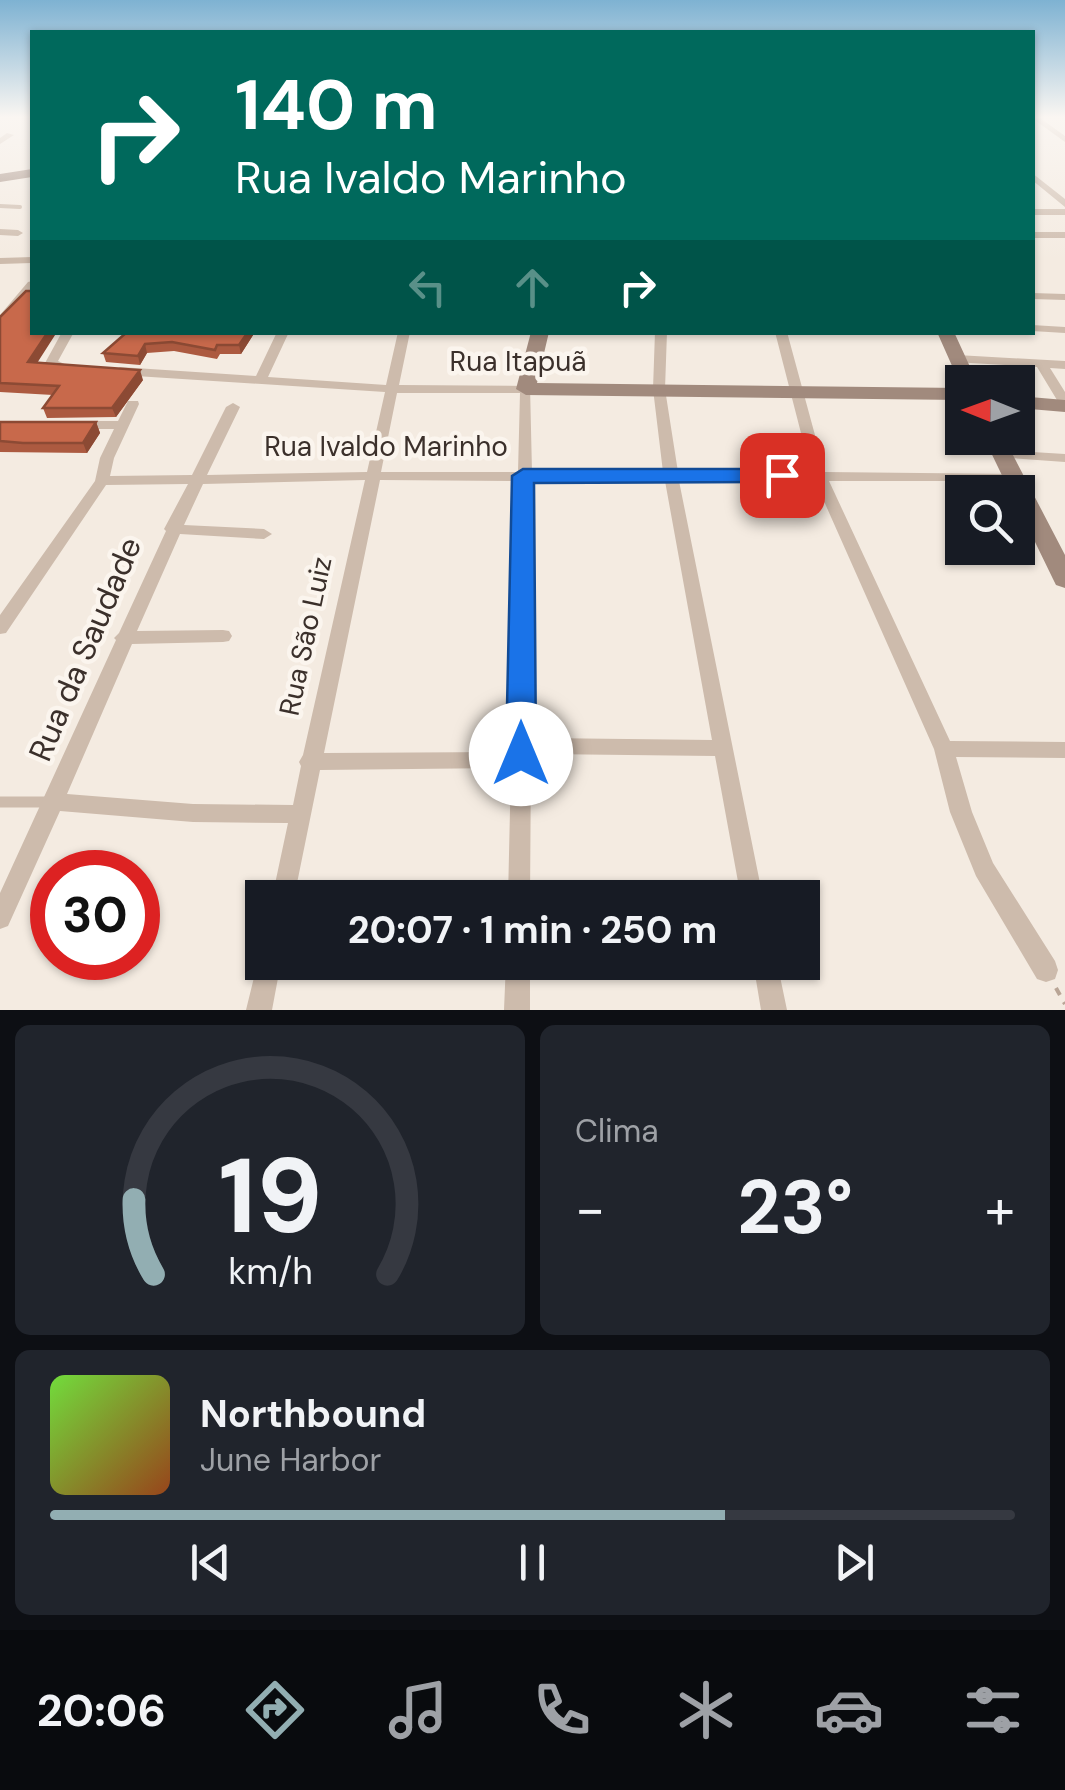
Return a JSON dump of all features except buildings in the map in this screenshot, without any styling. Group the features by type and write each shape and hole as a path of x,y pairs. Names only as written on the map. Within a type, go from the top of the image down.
{"main road":[{"path":"0,178 30,173"},
{"path":"526,388 539,335"},
{"path":"946,335 961,365"},
{"name":"Rua Itapuã","path":"526,388 945,394"},
{"path":"1035,403 1065,404"},
{"path":"1002,456 1065,579"}],"street":[{"path":"1035,178 1065,204"},
{"path":"1035,212 1065,212"},
{"path":"0,232 18,233"},
{"path":"1035,235 1065,235"},
{"path":"0,260 30,260"},
{"path":"0,322 28,294"},
{"path":"1035,296 1065,297"},
{"path":"1035,328 1065,330"},
{"path":"66,335 51,362 90,369"},
{"path":"261,379 281,335"},
{"name":"Rua São Luiz","path":"287,880 370,476 403,335"},
{"path":"661,335 659,389 671,476 749,880"},
{"path":"782,335 818,475 944,749 961,812 984,869 1046,970"},
{"path":"958,358 1065,365"},
{"path":"1041,364 1065,404"},
{"name":"Rua Itapuã","path":"104,370 393,389 526,388"},
{"path":"519,880 526,388"},
{"path":"2,620 102,481 133,404"},
{"name":"Rua da Saudade","path":"0,918 56,802 172,529 233,406"},
{"path":"70,425 123,425"},
{"name":"Rua Ivaldo Marinho","path":"102,481 198,477 818,475 1002,456 1065,458"},
{"path":"172,529 264,534"},
{"path":"123,638 222,636"},
{"path":"309,762 503,760 542,746 723,748"},
{"path":"944,749 1065,750"},
{"path":"56,802 192,812 301,814"},
{"path":"259,1010 265,980"},
{"path":"517,1010 518,980"},
{"path":"768,980 774,1010"}],"lane":[{"path":"0,206 20,207"},
{"path":"0,802 56,802"}],"route":[{"path":"521,754 523,476 782,475"}]}
